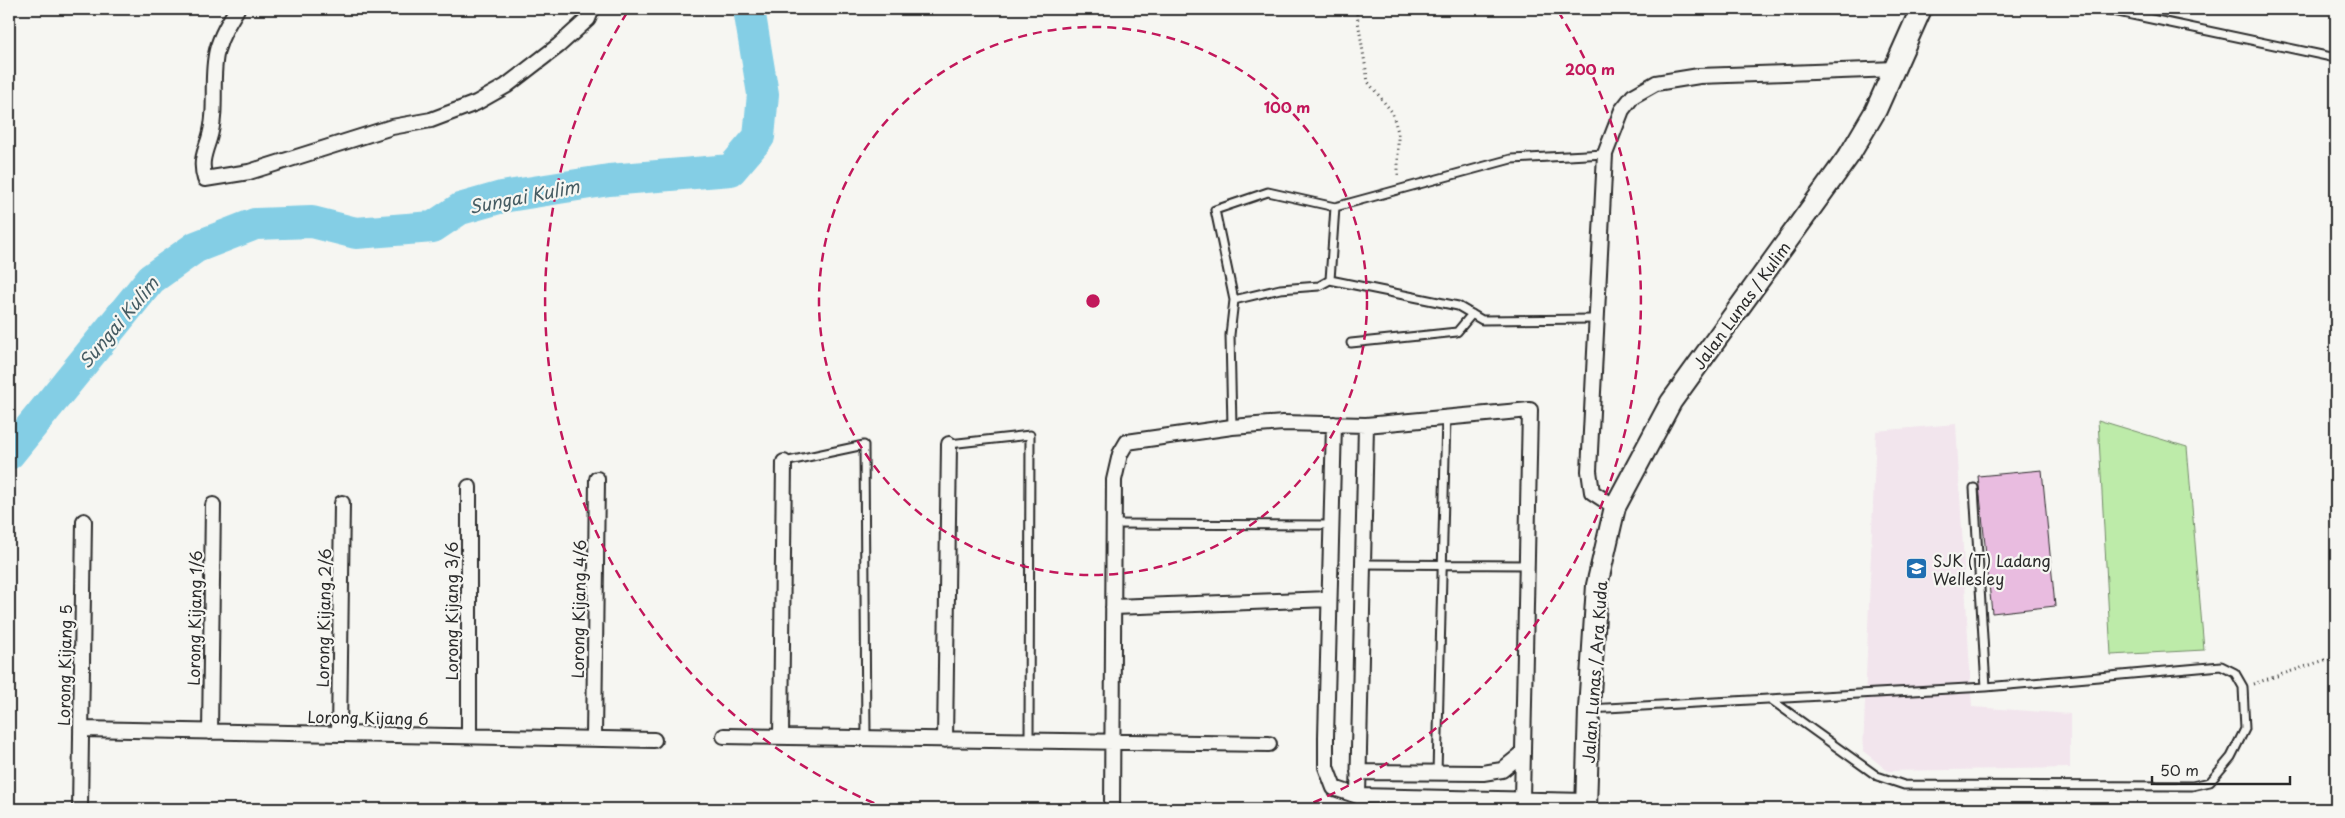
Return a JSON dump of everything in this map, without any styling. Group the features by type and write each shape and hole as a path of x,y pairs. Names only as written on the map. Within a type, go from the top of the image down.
{"main road":[{"name":"Jalan Lunas / Kulim","path":"1615,507 1670,402 1850,154 1876,110 1896,69 1921,9"},
{"name":"Jalan Lunas / Ara Kuda","path":"1586,805 1589,709 1597,585 1615,507"}],"street":[{"path":"237,9 221,37 216,53 214,109 209,138 201,163 204,179 250,172 293,160 392,127 431,120 476,103 506,86 558,46 588,19 592,9"},
{"path":"1615,507 1592,492 1589,471 1605,154 1622,110 1633,96 1656,83 1699,76 1896,69"},
{"path":"1112,809 1114,480 1120,454 1127,442 1232,427 1283,423 1366,425 1530,410 1522,799"},
{"path":"1334,424 1326,767 1334,788 1358,796 1522,799 1586,805"},
{"path":"1358,796 1366,425"},
{"path":"945,740 949,444"},
{"path":"781,737 784,462"},
{"name":"Lorong Kijang 4/6","path":"594,739 597,479"},
{"name":"Lorong Kijang 3/6","path":"469,487 469,736"},
{"name":"Lorong Kijang 2/6","path":"339,734 342,503"},
{"name":"Lorong Kijang 1/6","path":"210,732 213,505"},
{"name":"Lorong Kijang 5","path":"80,809 84,521"},
{"path":"1113,607 1329,599"},
{"name":"Lorong Kijang 6","path":"81,729 654,740"},
{"path":"724,736 1270,744"},
{"path":"1358,772 1483,773 1502,770 1523,753"}],"lane":[{"path":"2104,9 2336,58"},
{"path":"1232,427 1230,335 1234,300 1215,210 1268,192 1335,207 1511,159 1605,154"},
{"path":"1330,280 1335,207"},
{"path":"1234,300 1280,289 1319,286 1330,280 1458,306 1482,320 1596,319"},
{"path":"1351,344 1457,332 1472,314"},
{"path":"1437,773 1446,418"},
{"path":"949,444 1030,435 1029,741"},
{"path":"784,462 864,445 866,738"},
{"path":"1974,488 1986,687"},
{"path":"1114,524 1332,525"},
{"path":"1363,564 1527,565"},
{"path":"1589,709 1986,687 2220,666 2235,673 2243,687 2246,729 2231,757 2210,782 2192,786 1904,785 1877,776 1770,699"}],"path":[{"path":"1356,9 1368,82 1392,112 1398,132 1398,190"},
{"path":"2243,687 2325,660 2336,660"}],"shaded area":[{"name":"SJK (T) Ladang Wellesley","path":"1956,424 1972,707 2070,714 2070,768 1888,771 1863,751 1876,431"}],"green space":[{"path":"2098,420 2187,447 2204,650 2111,655"}],"building":[{"path":"2042,470 2055,606 1992,613 1978,476"}],"waterway":[{"name":"Sungai Kulim","path":"9,454 151,279 196,247 255,224 312,222 356,233 433,227 460,209 502,197 609,180 731,170 759,137 763,94 749,9"}],"place":[{"name":"SJK (T) Ladang Wellesley","path":"1917,569"}]}
